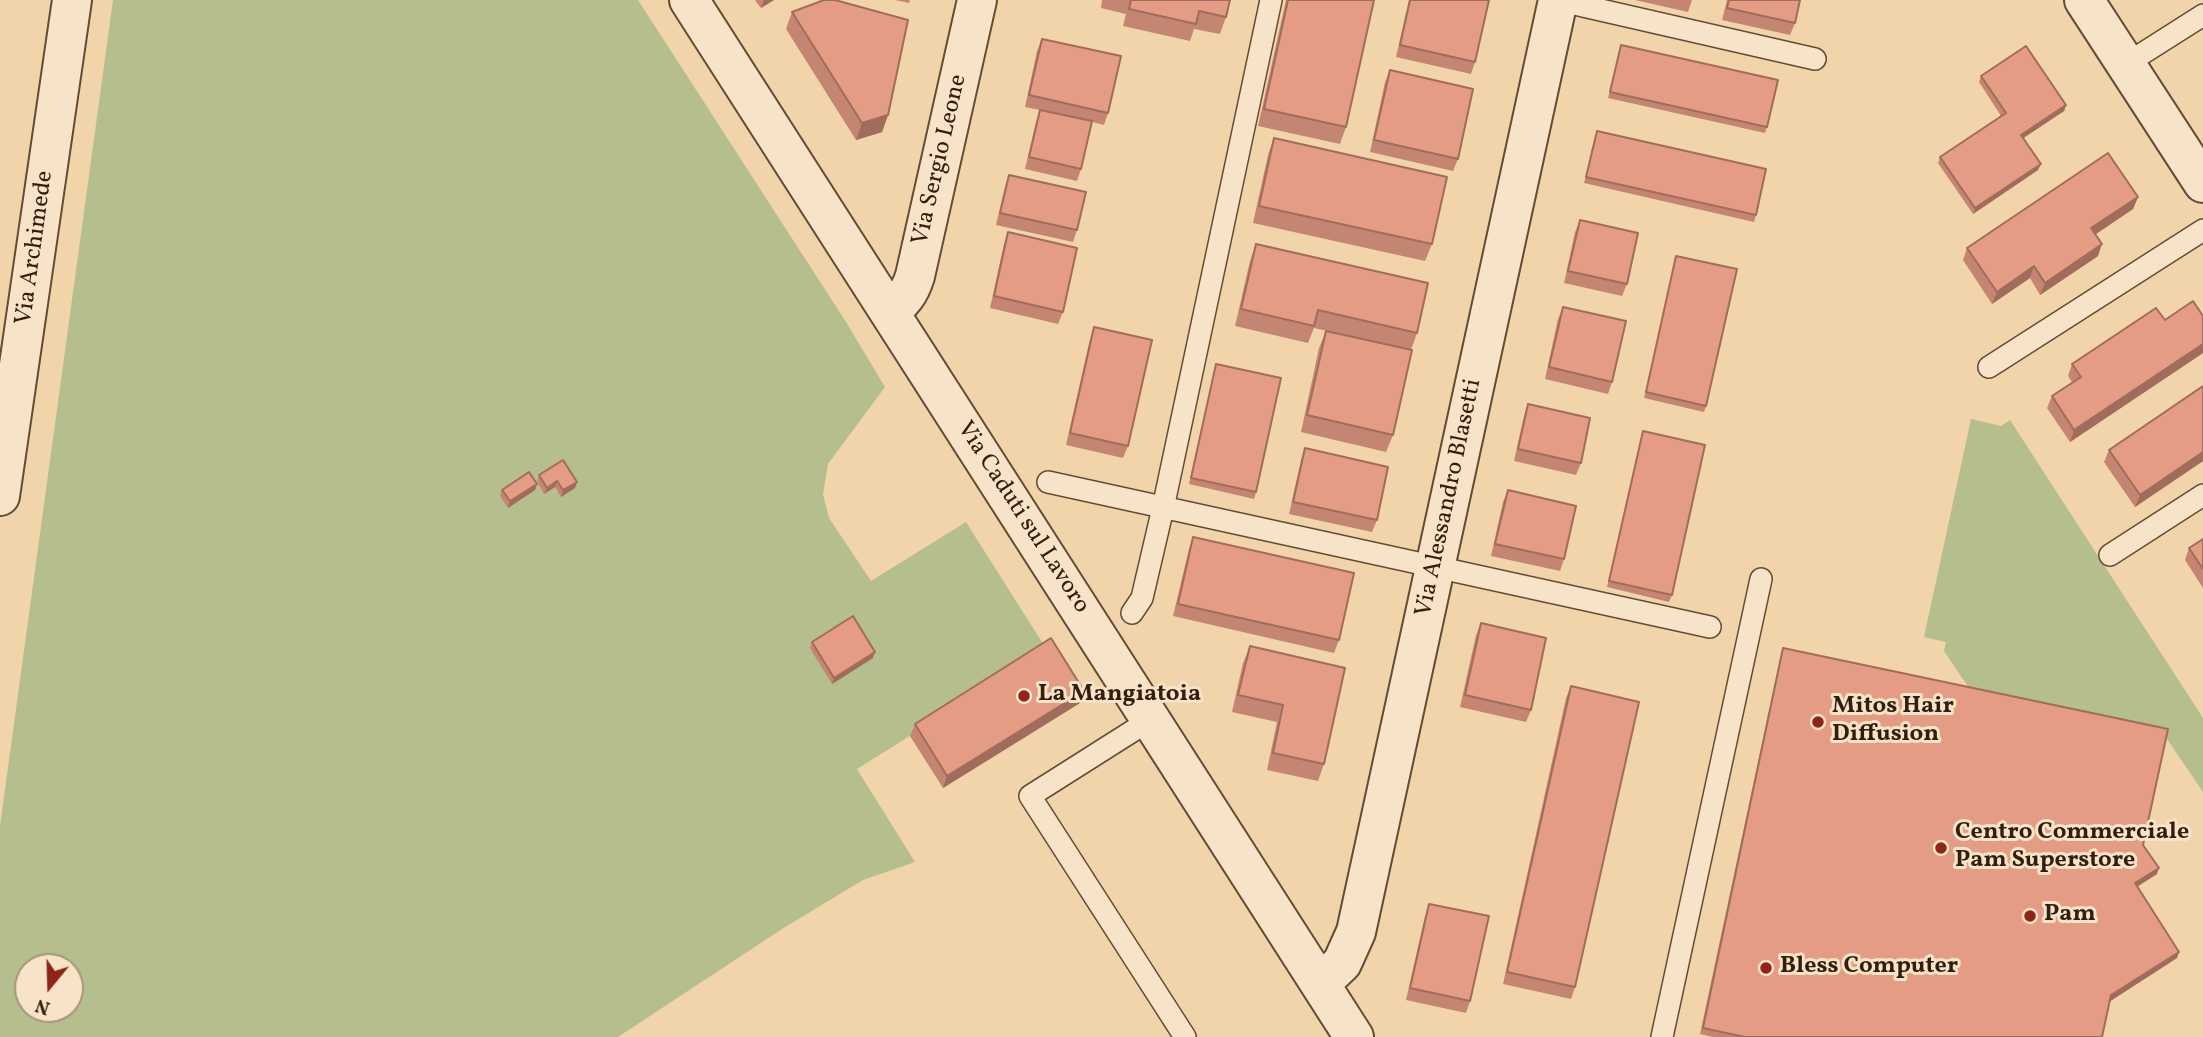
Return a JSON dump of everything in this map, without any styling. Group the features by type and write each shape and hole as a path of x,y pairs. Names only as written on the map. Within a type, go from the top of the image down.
{"street":[{"name":"Via Archimede","path":"0,496 72,0"},
{"name":"Via Caduti sul Lavoro","path":"689,0 1354,1037"},
{"name":"Via Sergio Leone","path":"889,311 904,299 915,276 977,0"},
{"name":"Via Alessandro Blasetti","path":"1320,984 1342,964 1356,932 1558,0"},
{"path":"2084,0 2203,183"}],"lane":[{"path":"1132,614 1142,598 1163,508 1271,0"},
{"path":"1558,0 1815,59"},
{"path":"2126,64 2203,15"},
{"path":"1989,367 2203,230"},
{"path":"1048,482 1710,627"},
{"path":"2110,555 2203,495"},
{"path":"1662,1037 1761,579"},
{"path":"1150,720 1030,796 1185,1037"}],"green space":[{"path":"113,0 638,0 885,387 828,464 823,494 829,518 871,581 966,522 1047,650 857,769 915,862 863,880 782,929 618,1037 0,1037 0,826"},
{"path":"1971,419 2001,426 2010,420 2203,718 2203,792 2165,736 1973,694 1944,651 1946,642 1924,637"}],"building":[{"path":"824,0 835,0 908,20 888,115 862,123 792,12"},
{"path":"1131,0 1230,0 1226,17 1199,11 1196,24 1129,9"},
{"path":"1288,0 1374,0 1346,127 1264,109"},
{"path":"1410,0 1489,0 1475,62 1400,45"},
{"path":"1729,0 1800,0 1795,23 1727,8"},
{"path":"1042,39 1121,56 1108,113 1029,95"},
{"path":"1621,45 1778,80 1767,127 1610,92"},
{"path":"2026,46 2066,105 2021,135 2041,164 1975,208 1940,157 2006,113 1981,76"},
{"path":"1390,70 1473,89 1458,159 1374,140"},
{"path":"1040,110 1092,121 1081,169 1029,157"},
{"path":"1597,131 1766,169 1756,215 1586,177"},
{"path":"1274,138 1447,177 1432,244 1259,206"},
{"path":"2108,153 2138,197 2091,228 2102,244 2045,283 2034,266 1997,292 1967,248"},
{"path":"1009,175 1086,192 1077,230 1000,213"},
{"path":"1580,220 1638,233 1627,284 1568,271"},
{"path":"1008,232 1077,248 1063,312 994,296"},
{"path":"1256,244 1428,283 1417,333 1318,310 1314,326 1241,309"},
{"path":"1676,256 1737,269 1706,406 1646,392"},
{"path":"2193,301 2203,316 2203,344 2074,430 2052,396 2081,377 2072,364 2156,308 2165,320"},
{"path":"1563,307 1626,321 1612,382 1549,367"},
{"path":"1094,327 1152,340 1128,446 1070,433"},
{"path":"1326,331 1412,350 1393,435 1307,415"},
{"path":"1216,364 1281,378 1256,492 1191,478"},
{"path":"2203,386 2203,452 2140,495 2109,450"},
{"path":"1528,404 1590,418 1581,463 1518,449"},
{"path":"1643,431 1705,445 1672,595 1609,581"},
{"path":"1305,448 1388,467 1377,520 1293,502"},
{"path":"563,460 577,482 563,490 557,481 547,488 539,475"},
{"path":"529,472 537,484 510,501 502,490"},
{"path":"1508,490 1576,506 1564,559 1495,544"},
{"path":"1193,537 1354,573 1339,640 1178,604"},
{"path":"2203,539 2203,569 2189,548"},
{"path":"853,616 875,652 834,678 812,642"},
{"path":"1481,623 1546,638 1531,710 1465,695"},
{"path":"1051,638 1084,691 947,776 915,724"},
{"path":"1250,646 1345,668 1324,764 1273,753 1283,705 1238,695"},
{"name":"Centro Commerciale Pam Superstore","path":"1783,648 2168,729 2143,845 2159,868 2135,883 2179,952 2111,995 2102,1037 1745,1037 1703,1028"},
{"path":"1571,686 1639,702 1575,987 1507,972"},
{"path":"1429,904 1489,916 1470,1001 1410,988"}],"place":[{"name":"La Mangiatoia","path":"1024,696"},
{"name":"Mitos Hair Diffusion","path":"1818,722"},
{"name":"Centro Commerciale Pam Superstore","path":"1941,848"},
{"name":"Pam","path":"2030,916"},
{"name":"Bless Computer","path":"1766,968"}]}
